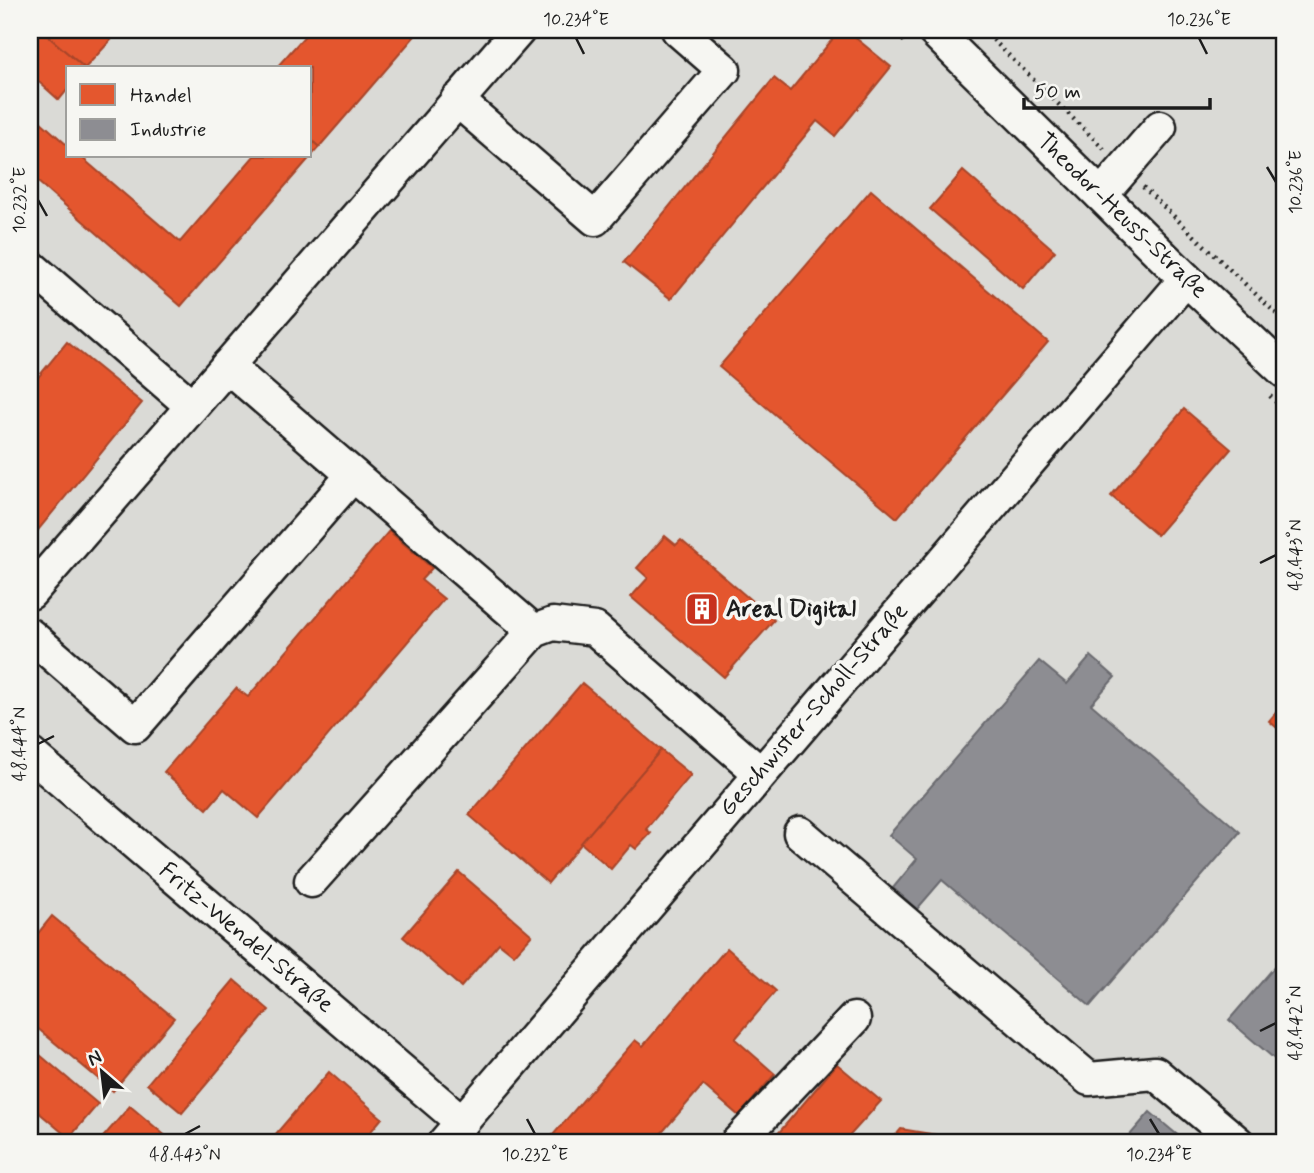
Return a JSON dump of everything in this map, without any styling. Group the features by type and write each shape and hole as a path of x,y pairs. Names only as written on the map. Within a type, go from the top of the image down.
{"street":[{"path":"30,593 519,30"},
{"path":"457,100 595,219 724,70 678,30"},
{"name":"Theodor-Heuss-Straße","path":"933,30 1186,279 1284,371"},
{"path":"1101,195 1160,127"},
{"path":"30,265 192,406"},
{"name":"Geschwister-Scholl-Straße","path":"453,1132 1186,279"},
{"path":"227,366 534,631"},
{"path":"30,635 135,726 353,474"},
{"path":"311,881 534,631 553,624 595,629 760,773"},
{"name":"Fritz-Wendel-Straße","path":"30,754 453,1132"},
{"path":"800,833 1089,1079 1155,1073 1238,1143"},
{"path":"737,1143 854,1018"}],"shaded area":[{"path":"30,30 1284,30 1284,1143 30,1143"}],"building: Handel":[{"path":"34,30 41,30 83,66 66,66 66,91 59,100 30,74 30,35"},
{"path":"41,30 100,30 111,40 87,66 83,66"},
{"path":"310,30 420,30 319,147 312,141 312,66 278,66"},
{"path":"840,30 846,30 891,67 835,136 817,121 671,299 624,262 774,78 790,91"},
{"path":"31,113 66,144 66,158 82,158 180,242 252,158 309,158 181,306 30,175"},
{"path":"312,141 319,147 312,155"},
{"path":"963,171 1055,251 1023,289 930,209"},
{"path":"871,190 1048,342 897,518 719,367"},
{"path":"67,342 142,403 30,540 30,387"},
{"path":"1184,409 1231,449 1157,535 1111,496"},
{"path":"389,531 432,568 421,580 444,599 258,818 224,789 207,809 164,772 236,688 248,697"},
{"name":"Areal Digital","path":"665,536 676,545 681,540 774,620 724,677 631,597 648,578 637,568"},
{"path":"582,683 661,750 548,883 469,815"},
{"path":"1284,703 1284,734 1269,721"},
{"path":"661,750 691,775 646,829 651,833 636,849 631,845 611,869 581,843"},
{"path":"459,872 532,935 514,955 499,943 461,987 403,937"},
{"path":"52,916 174,1018 113,1091 30,1022 30,943"},
{"path":"727,948 776,991 735,1039 775,1074 739,1116 703,1085 653,1143 546,1143 635,1040 643,1046"},
{"path":"234,980 269,1010 182,1113 147,1084"},
{"path":"40,1055 98,1104 69,1138 30,1105 30,1068"},
{"path":"837,1064 881,1101 843,1143 770,1143"},
{"path":"329,1072 382,1118 367,1136 376,1143 268,1143"},
{"path":"130,1106 174,1143 98,1143"},
{"path":"901,1129 966,1140 963,1143 889,1143"}],"building: Industrie":[{"path":"1091,656 1115,677 1091,704 1240,832 1090,1006 942,880 917,909 893,888 917,859 889,835 1039,661 1067,684"},
{"path":"1284,956 1284,1067 1229,1020"},
{"path":"1150,1112 1187,1143 1123,1143"}],"place":[{"name":"Areal Digital","path":"702,609"}]}
